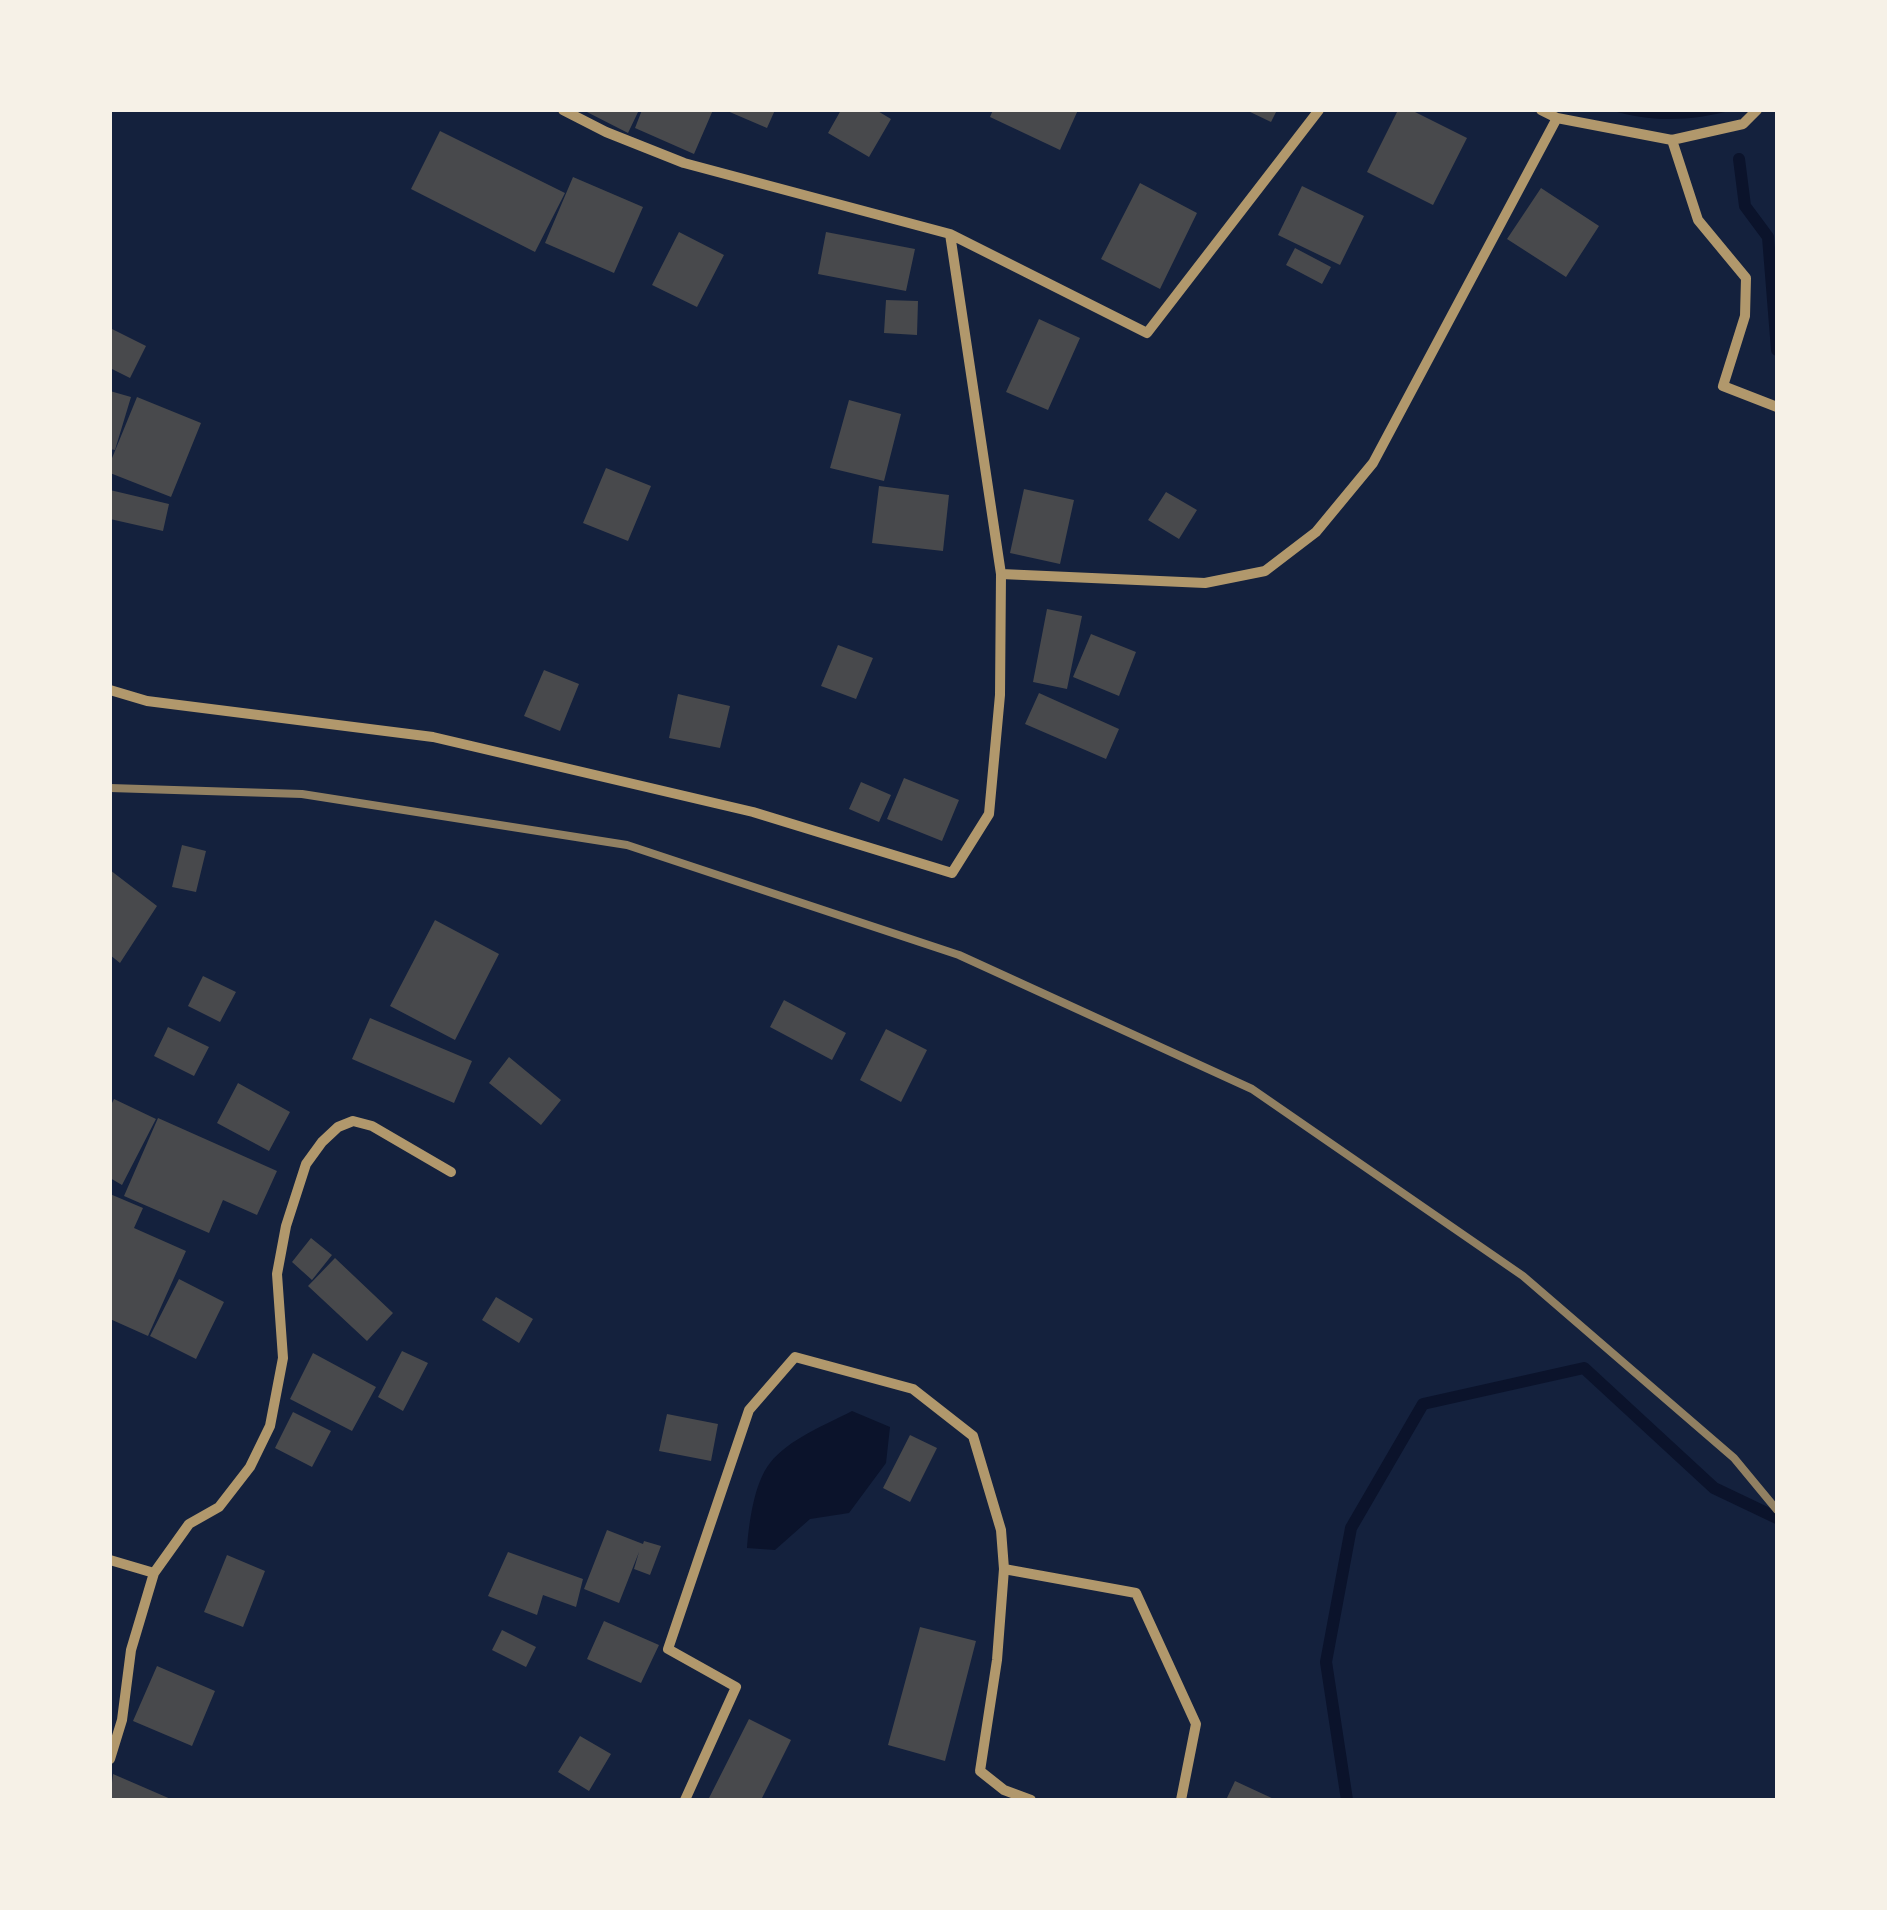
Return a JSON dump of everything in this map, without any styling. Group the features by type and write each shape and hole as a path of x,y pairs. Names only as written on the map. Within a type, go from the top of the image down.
{"street":[{"path":"563,110 684,163 950,234 1147,333 1319,110"},
{"path":"1541,110 1557,118 1672,140 1743,124 1756,110"},
{"path":"1001,574 1205,582 1265,572 1316,532 1373,463 1557,118"},
{"path":"1672,140 1698,220 1746,278 1746,316 1723,386 1777,407"},
{"path":"110,690 147,701 434,737 753,812 952,874 989,814 1000,695 1001,574 950,234"},
{"path":"110,1759 122,1720 132,1650 154,1573 189,1524 219,1506 250,1466 270,1426 283,1358 278,1274 286,1226 306,1164 338,1127 354,1122 372,1126 451,1172"},
{"path":"685,1800 736,1687 668,1650 724,1474 749,1410 794,1357 914,1389 973,1436 1001,1530 1004,1569 997,1660 980,1771 1004,1790 1032,1800"},
{"path":"110,1560 154,1573"},
{"path":"1004,1569 1136,1593 1196,1724 1181,1800"}],"water":[{"path":"1611,110 1733,110 1672,119"},
{"path":"852,1411 890,1427 886,1463 849,1513 810,1519 775,1550 747,1548 756,1492 770,1463 797,1440"}],"building":[{"path":"583,110 639,110 628,133"},
{"path":"642,110 713,110 694,154 635,128"},
{"path":"725,110 775,110 767,128"},
{"path":"841,110 876,110 891,119 869,157 828,133"},
{"path":"993,110 1078,110 1060,150 990,117"},
{"path":"1246,110 1277,110 1271,122"},
{"path":"1398,110 1411,110 1467,138 1433,205 1367,172"},
{"path":"440,131 565,193 535,252 411,189"},
{"path":"573,177 643,207 614,273 545,243"},
{"path":"1140,183 1197,213 1160,289 1101,259"},
{"path":"1302,186 1364,216 1340,265 1278,235"},
{"path":"1541,188 1599,226 1566,277 1507,239"},
{"path":"679,232 724,255 697,307 652,285"},
{"path":"826,232 915,249 906,291 818,274"},
{"path":"1295,248 1331,267 1322,284 1286,265"},
{"path":"886,300 918,301 917,335 884,333"},
{"path":"1039,319 1080,338 1048,410 1006,392"},
{"path":"110,328 146,346 130,378 110,368"},
{"path":"110,391 131,397 115,450 110,449"},
{"path":"137,397 201,423 171,497 110,473 110,463"},
{"path":"849,400 901,414 884,481 830,468"},
{"path":"606,468 651,486 628,541 583,523"},
{"path":"879,486 949,495 943,551 872,543"},
{"path":"1024,489 1074,500 1060,564 1010,553"},
{"path":"110,490 169,504 163,531 110,519"},
{"path":"1166,492 1197,510 1179,539 1148,520"},
{"path":"1047,609 1082,616 1067,689 1033,682"},
{"path":"1091,634 1136,652 1119,696 1073,677"},
{"path":"838,645 873,658 856,699 821,686"},
{"path":"544,670 579,684 560,731 524,716"},
{"path":"1039,693 1119,729 1106,759 1025,724"},
{"path":"678,694 730,706 720,748 669,738"},
{"path":"904,778 959,800 942,841 887,819"},
{"path":"861,782 891,795 879,822 849,809"},
{"path":"182,845 206,851 196,892 172,887"},
{"path":"110,870 157,906 120,963 110,955"},
{"path":"435,920 499,954 455,1040 390,1006"},
{"path":"203,976 236,992 220,1022 188,1006"},
{"path":"784,1000 846,1033 832,1060 770,1027"},
{"path":"370,1018 472,1061 454,1103 352,1059"},
{"path":"168,1027 209,1047 194,1076 154,1056"},
{"path":"886,1029 927,1050 901,1102 860,1080"},
{"path":"509,1057 561,1100 541,1125 489,1083"},
{"path":"238,1083 290,1112 269,1151 217,1123"},
{"path":"114,1099 156,1119 122,1185 110,1178 110,1107"},
{"path":"158,1118 277,1171 257,1215 223,1200 209,1233 124,1196"},
{"path":"110,1194 143,1208 134,1228 186,1251 148,1336 110,1319"},
{"path":"311,1238 332,1255 312,1280 292,1262"},
{"path":"335,1258 393,1313 367,1341 308,1286"},
{"path":"179,1279 224,1302 196,1359 150,1336"},
{"path":"496,1297 533,1319 519,1343 482,1320"},
{"path":"402,1351 428,1363 403,1411 378,1397"},
{"path":"313,1353 376,1387 352,1431 290,1399"},
{"path":"293,1412 331,1431 312,1467 275,1448"},
{"path":"667,1414 718,1424 711,1461 659,1451"},
{"path":"910,1435 937,1448 910,1502 883,1488"},
{"path":"607,1530 643,1544 644,1541 661,1546 650,1575 634,1569 639,1552 619,1603 584,1589"},
{"path":"508,1552 583,1579 576,1607 543,1595 537,1615 488,1596"},
{"path":"227,1555 265,1571 243,1627 204,1612"},
{"path":"604,1621 659,1645 641,1683 587,1659"},
{"path":"920,1627 976,1641 945,1761 888,1745"},
{"path":"502,1630 536,1647 526,1667 492,1650"},
{"path":"157,1666 215,1691 192,1746 133,1721"},
{"path":"749,1719 791,1740 761,1800 708,1800"},
{"path":"580,1736 611,1754 589,1791 558,1772"},
{"path":"113,1774 173,1800 110,1800"},
{"path":"1235,1781 1276,1800 1226,1800"}],"waterway":[{"path":"1739,159 1745,206 1768,237 1777,350"},
{"path":"1347,1800 1326,1662 1351,1528 1423,1404 1584,1368 1714,1488 1777,1518"}],"railway":[{"path":"110,788 302,794 627,845 959,955 1252,1089 1523,1276 1734,1458 1777,1510"}]}
